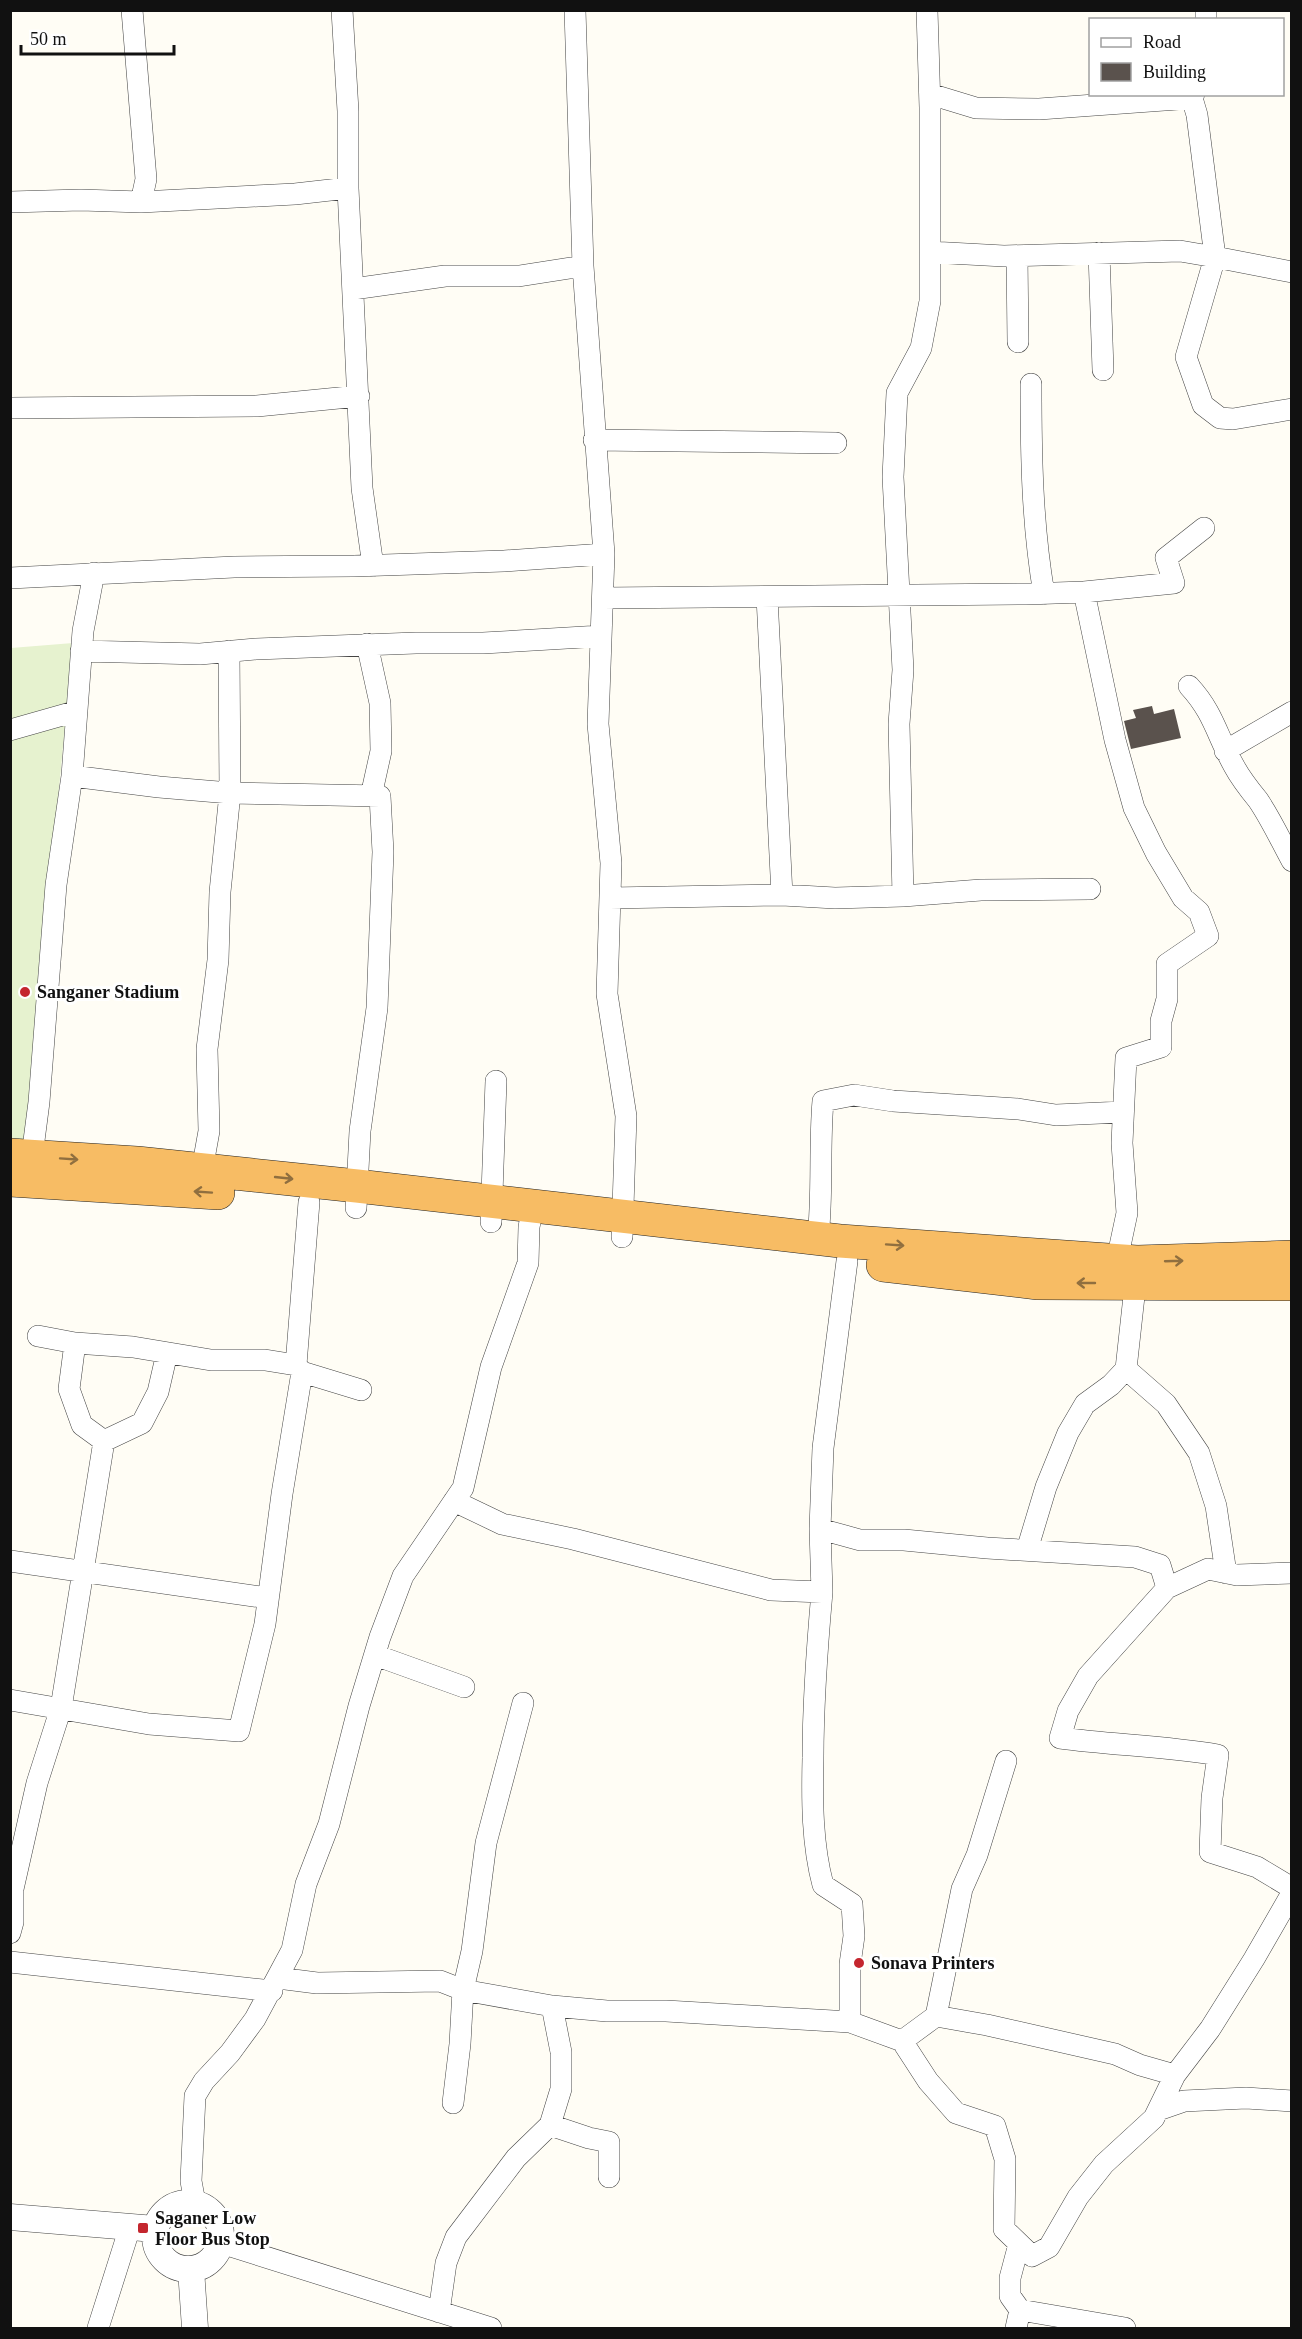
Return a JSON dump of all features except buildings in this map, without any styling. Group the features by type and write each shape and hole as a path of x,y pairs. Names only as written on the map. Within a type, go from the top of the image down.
{"highway":[{"path":"21,1156 202,1170 356,1197 622,1226 818,1238 1129,1274 1292,1284"},
{"path":"10,1180 234,1194 309,1203 356,1197"},
{"path":"622,1226 847,1262 1038,1282 1129,1274"},
{"path":"1129,1274 1137,1262 1292,1257"}],"street":[{"path":"132,10 146,179 141,202"},
{"path":"342,10 348,111 348,188 363,488 374,566"},
{"path":"574,10 583,266 604,554 598,724 611,863 606,994 626,1116 622,1226"},
{"path":"903,896 899,724 903,670 893,477 897,393 921,348 930,302 930,94 927,10"},
{"path":"930,94 976,108 997,109 1105,106 1193,96 1215,257 1186,357 1203,405 1220,418 1233,419 1292,409"},
{"path":"10,202 81,200 141,202 295,194 348,188"},
{"path":"930,252 1017,256 1180,251 1292,272"},
{"path":"1099,253 1103,370"},
{"path":"1017,256 1018,342"},
{"path":"353,289 445,276 519,276 583,266"},
{"path":"1031,384 1032,501 1044,594"},
{"path":"10,408 257,406 358,396"},
{"path":"594,440 836,442"},
{"path":"603,598 1044,594 1174,583 1166,558 1204,528"},
{"path":"10,578 234,567 374,566 604,554"},
{"path":"21,1156 39,1102 56,885 72,776 81,651 94,573"},
{"path":"1027,1550 1046,1487 1068,1433 1085,1404 1111,1385 1126,1369 1129,1274 1122,1112 1126,1058 1161,1047 1161,1021 1167,999 1167,964 1208,936 1199,912 1183,898 1156,853 1134,808 1115,740 1084,592"},
{"path":"767,597 782,895"},
{"path":"81,651 200,654 367,644 483,643 601,636"},
{"path":"367,644 380,703 381,752 371,796"},
{"path":"202,1170 208,1131 207,1049 218,960 220,892 230,793 229,651"},
{"path":"1190,686 1212,716 1225,751 1241,779 1264,811 1292,861"},
{"path":"10,730 77,711"},
{"path":"1225,751 1292,712"},
{"path":"72,776 230,793 380,796 383,852 377,1008 360,1131 356,1197"},
{"path":"610,898 782,895 835,898 981,890 1090,889"},
{"path":"491,1212 496,1081"},
{"path":"818,1238 822,1190 819,1146 823,1101 854,1095 893,1101 1018,1109 1056,1115 1122,1112"},
{"path":"10,1700 149,1724 239,1731 266,1624 299,1368 309,1203"},
{"path":"195,2203 191,2181 195,2096 204,2081 230,2053 255,2019 292,1950 306,1884 329,1824 375,1655 403,1576 463,1488 492,1367 528,1263 531,1216"},
{"path":"847,1262 824,1438 820,1529 822,1592 815,1672 812,1802 818,1865 824,1885 852,1904 854,1936 850,1964 850,2022"},
{"path":"38,1336 133,1347 211,1360 264,1360 299,1368 361,1390"},
{"path":"75,1342 69,1389 82,1425 105,1441"},
{"path":"105,1441 142,1423 158,1392 166,1353"},
{"path":"1126,1369 1166,1404 1200,1453 1216,1506 1226,1573"},
{"path":"10,1933 13,1922 13,1889 37,1783 61,1708 105,1441"},
{"path":"454,1501 502,1524 771,1590 822,1592"},
{"path":"820,1529 860,1540 904,1540 1135,1557 1160,1565 1167,1588"},
{"path":"10,1561 268,1598"},
{"path":"1292,1572 1237,1575 1208,1569 1167,1588 1088,1676 1068,1712 1060,1738 1183,1749 1218,1755 1212,1798 1210,1852 1257,1868 1292,1888"},
{"path":"375,1655 464,1687"},
{"path":"453,2103 463,1990 472,1951 486,1843 523,1703"},
{"path":"902,2042 936,2016 963,1889 977,1855 1006,1761"},
{"path":"10,1962 275,1984 440,1981 463,1990 552,2006 607,2011 666,2011 850,2022 902,2042 928,2081 956,2113 995,2126 1005,2159 1004,2229 1032,2256 1050,2247 1078,2197 1104,2164 1154,2118 1175,2075 1210,2029 1292,1893"},
{"path":"439,2312 446,2263 456,2237 516,2158 550,2125 561,2089 561,2052 552,2006"},
{"path":"936,2016 1115,2054 1140,2065 1175,2075"},
{"path":"1158,2110 1184,2101 1246,2098 1292,2101"},
{"path":"550,2125 609,2142 609,2177"},
{"path":"10,2217 142,2228 155,2242 160,2255 169,2264 181,2269 191,2269 207,2264 216,2255 221,2243 221,2230 216,2217 207,2208 195,2203 182,2203 169,2208 160,2217 142,2228 98,2328"},
{"path":"221,2243 491,2328"},
{"path":"1019,2244 1010,2278 1010,2296 1018,2319 1125,2328"},
{"path":"191,2269 195,2328"}],"green space":[{"name":"Sanganer Stadium","path":"73,643 25,1141 11,1139 11,648"}],"place":[{"name":"Sanganer Stadium","path":"25,992"},
{"name":"Sonava Printers","path":"859,1963"},
{"name":"Saganer Low Floor Bus Stop","path":"143,2228"}]}
